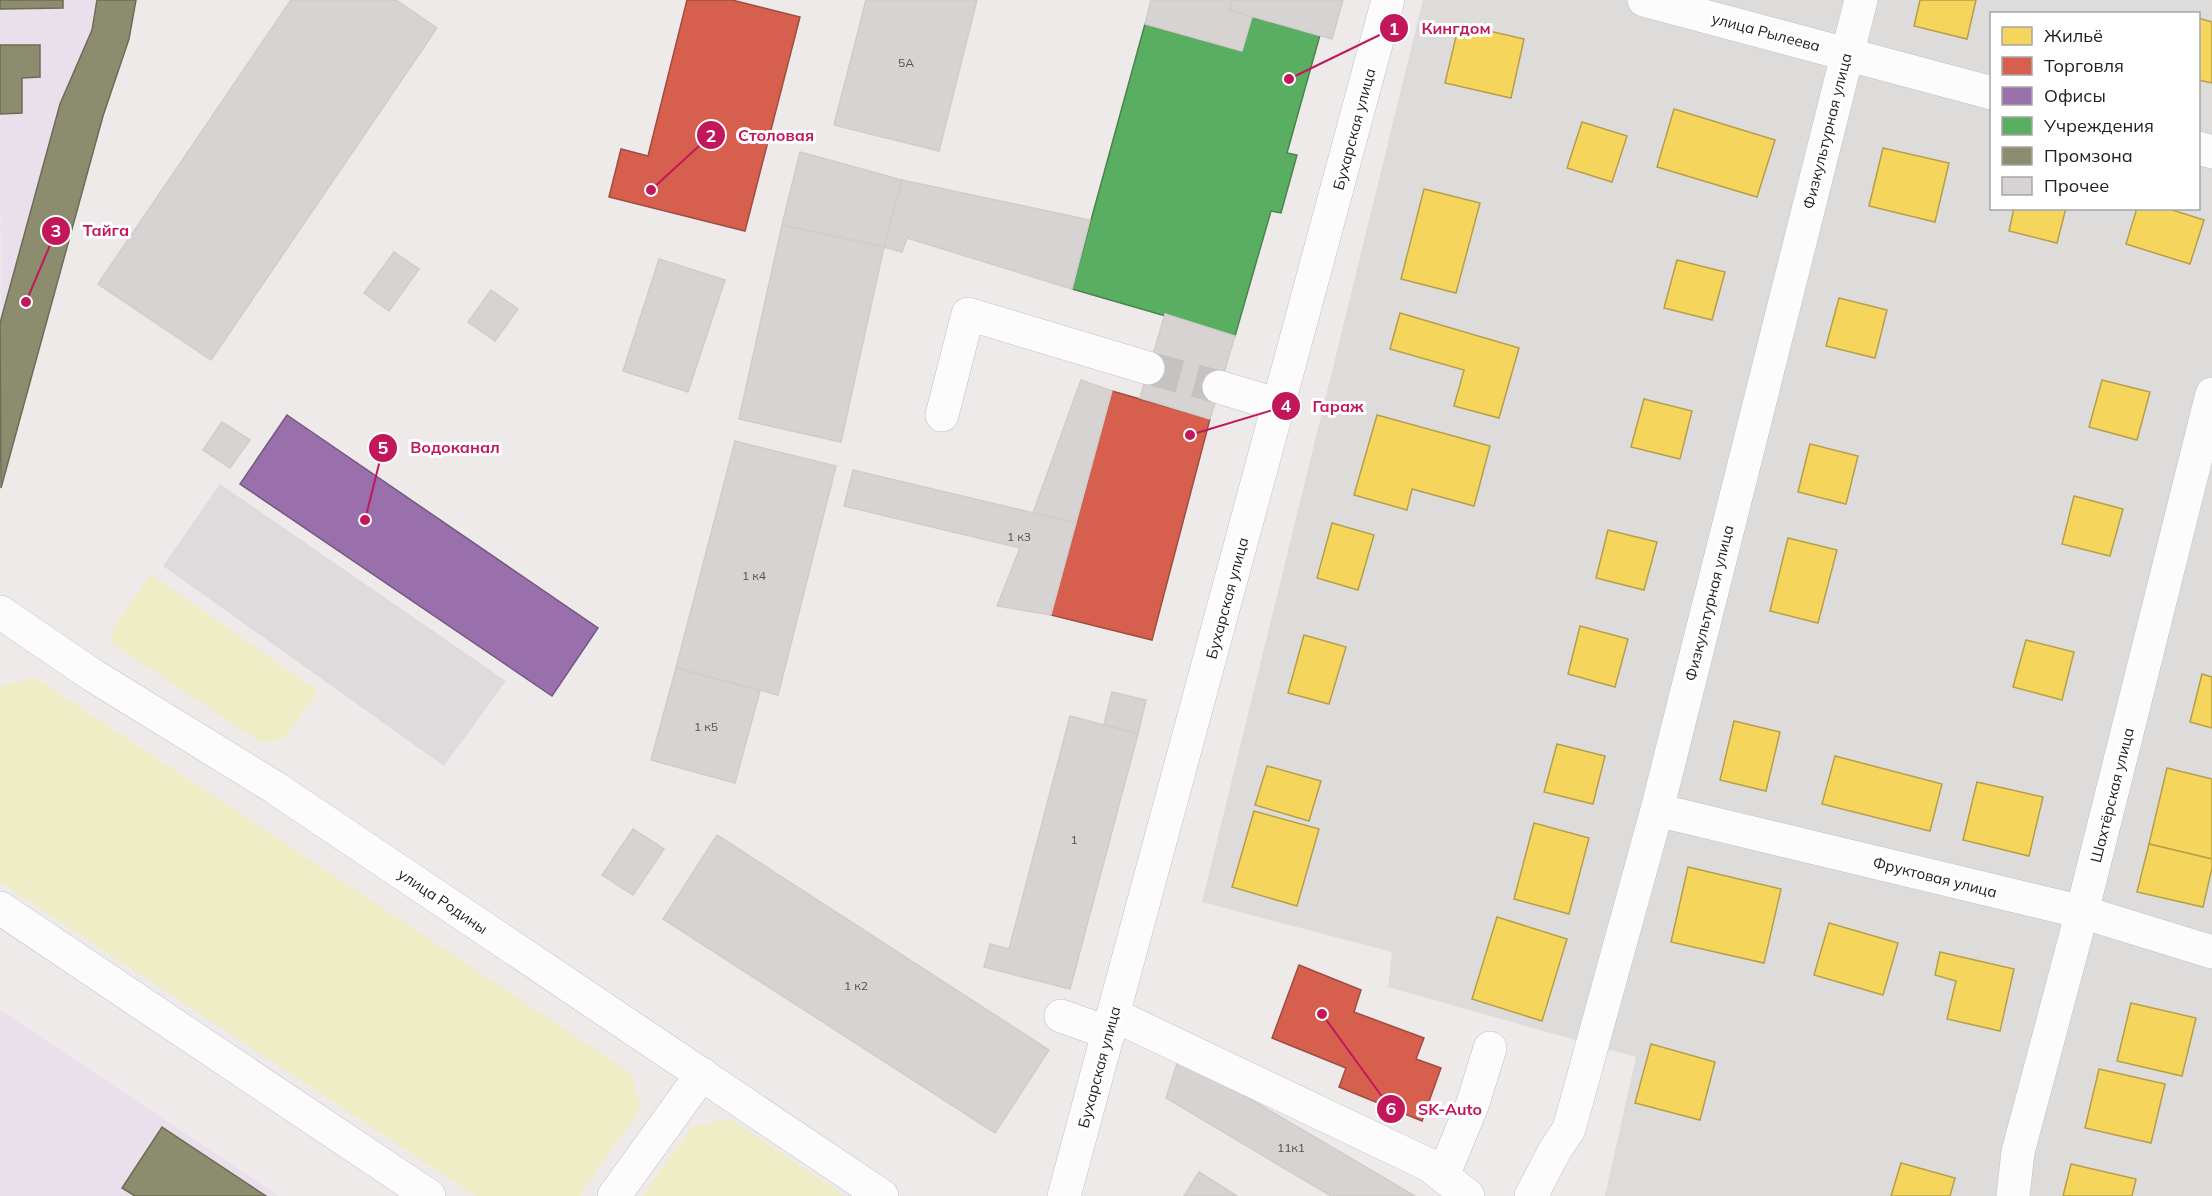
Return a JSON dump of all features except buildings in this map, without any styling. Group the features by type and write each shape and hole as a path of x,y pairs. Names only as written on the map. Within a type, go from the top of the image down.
{"street":[{"name":"Бухарская улица","path":"1064,1196 1388,0"},
{"name":"улица Рылеева","path":"1644,0 1990,92"},
{"name":"Физкультурная улица","path":"1532,1196 1555,1150 1569,1130 1657,810 1861,0"},
{"path":"942,415 968,314 1148,368"},
{"path":"1219,387 1279,405"},
{"name":"Шахтёрская улица","path":"2013,1196 2018,1152 2082,912 2212,394"},
{"name":"улица Родины","path":"0,612 94,676 274,788 882,1196"},
{"name":"Фруктовая улица","path":"1657,810 2082,912 2212,952"},
{"path":"0,908 429,1196"},
{"path":"1061,1016 1111,1024 1429,1165 1468,1196"},
{"path":"1443,1176 1473,1103 1490,1048"},
{"path":"615,1196 702,1074"}],"shaded area":[{"path":"0,0 136,0 129,39 103,116 1,488"},
{"path":"1423,0 2212,0 2212,1196 1605,1196 1636,1057 1388,987 1392,952 1202,902"},
{"path":"220,484 506,681 444,766 163,566"},
{"path":"0,1010 279,1196 0,1196"}],"green space":[{"path":"151,574 318,691 286,736 279,741 260,742 109,641 115,625"},
{"path":"36,678 631,1073 641,1108 579,1196 476,1196 0,882 0,686"},
{"path":"730,1119 845,1196 642,1196 693,1126"}],"tunnel":[{"path":"1148,368 1219,387"}],"place":[{"name":"Кингдом","path":"1289,79"},
{"name":"Столовая","path":"651,190"},
{"name":"Тайга","path":"26,302"},
{"name":"Гараж","path":"1190,435"},
{"name":"Водоканал","path":"365,520"},
{"name":"SK-Auto","path":"1322,1014"}]}
